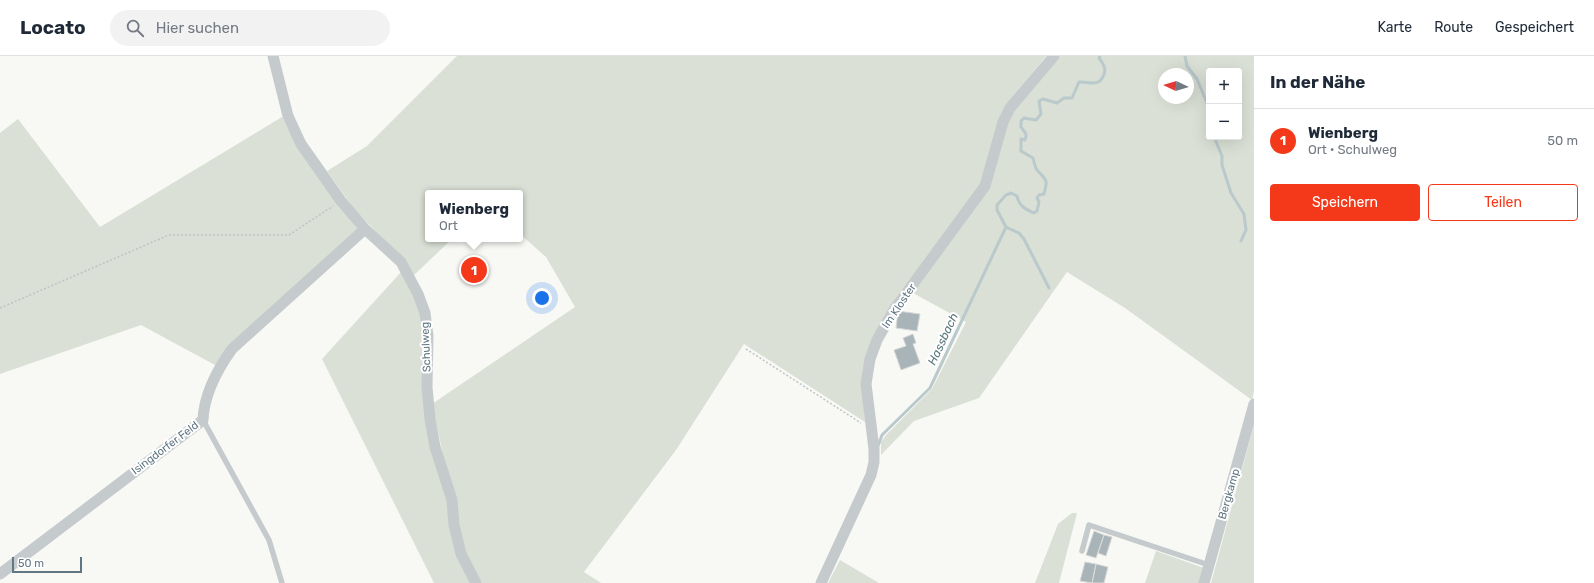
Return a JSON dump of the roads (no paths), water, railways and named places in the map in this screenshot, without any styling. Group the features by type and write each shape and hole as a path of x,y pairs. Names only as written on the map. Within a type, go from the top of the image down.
{"street":[{"name":"Schulweg","path":"273,56 288,116 298,137 341,201 365,230 402,262 411,278 424,313 428,336 427,387 433,433 452,500 454,525 461,554 476,583"},
{"name":"Im Kloster","path":"821,583 871,475 874,462 872,425 866,384 870,359 877,340 894,310 985,186 1003,122 1010,108 1054,56"},
{"name":"Isingdorfer Feld","path":"0,574 202,420 203,406 212,384 220,366 232,349 365,230"},
{"name":"Bergkamp","path":"1204,583 1254,404"}],"lane":[{"path":"202,420 269,540 282,583"},
{"path":"1082,551 1089,525 1209,565"}],"waterway":[{"name":"Hassbach","path":"1049,288 1024,239 1019,233 1006,227 997,210 997,205 1006,195 1011,193 1017,196 1019,202 1025,208 1034,213 1037,211 1039,202 1037,198 1039,195 1044,194 1046,180 1036,169 1033,158 1021,151 1021,139 1025,140 1026,136 1021,127 1021,121 1024,118 1036,120 1041,114 1039,101 1043,99 1057,103 1064,98 1072,98 1079,82 1092,83 1100,81 1105,72 1103,64 1099,58 1100,56"},
{"path":"1185,56 1187,66 1197,79 1207,104"},
{"path":"1215,140 1222,156 1222,165 1231,193 1244,214 1246,230 1241,241"},
{"name":"Hassbach","path":"878,446 882,435 930,388 1006,227"}],"place":[{"name":"Wienberg","path":"474,270"}]}
